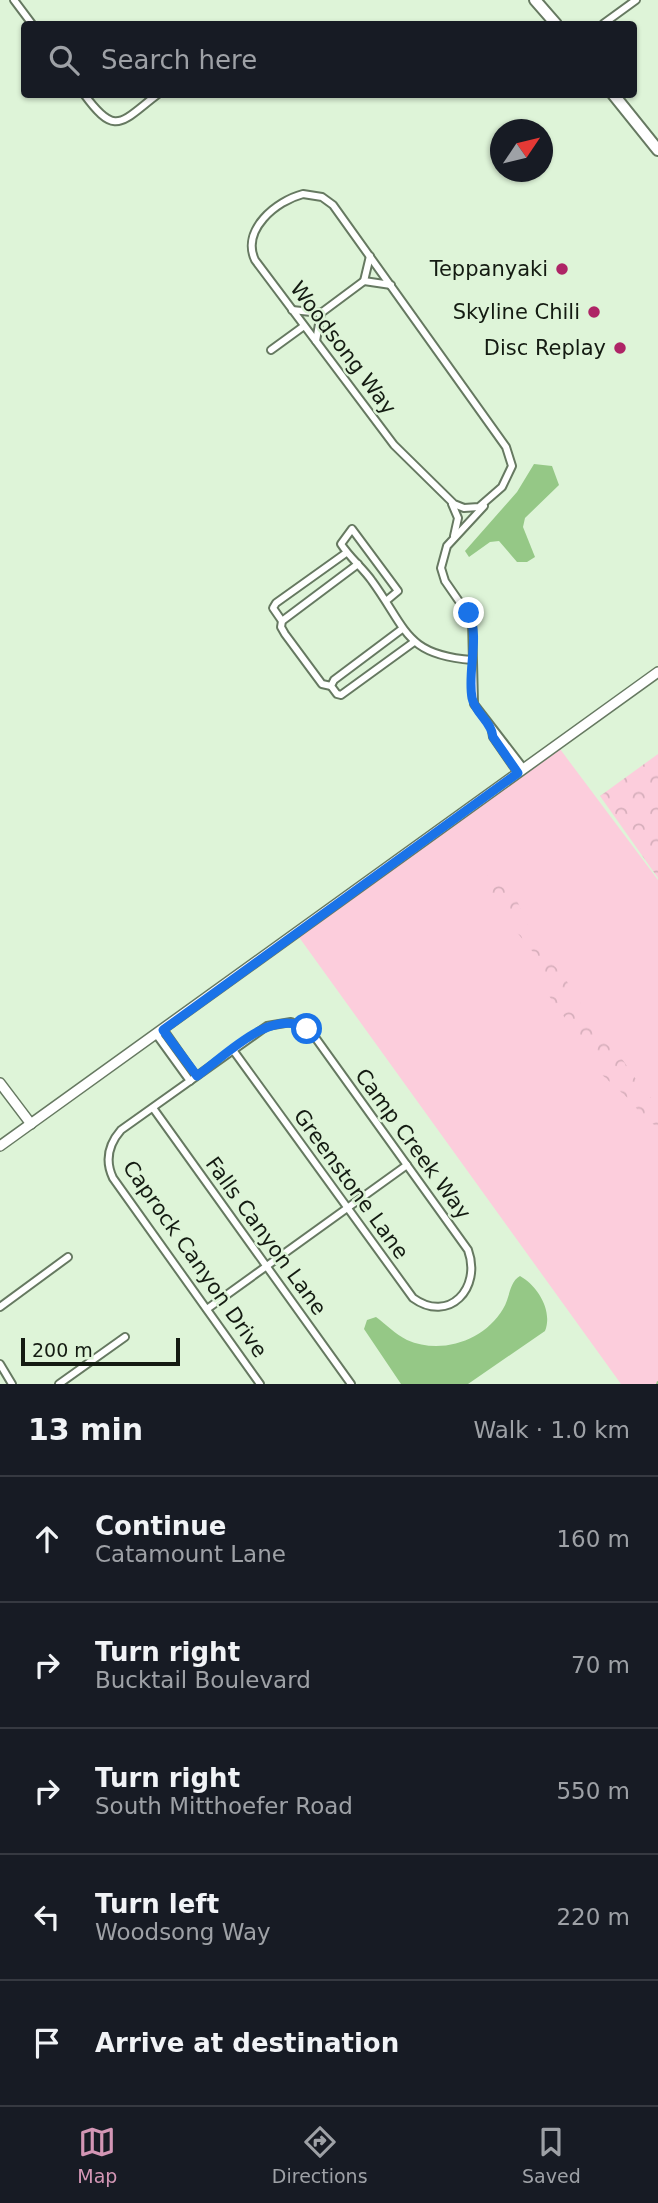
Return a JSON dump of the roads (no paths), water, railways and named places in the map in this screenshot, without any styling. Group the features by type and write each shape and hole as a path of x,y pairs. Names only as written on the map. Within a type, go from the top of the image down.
{"main road":[{"path":"535,0 553,21"},
{"path":"616,98 658,150"},
{"path":"0,1146 658,672"},
{"path":"0,1083 32,1124"}],"street":[{"path":"14,0 30,21"},
{"path":"607,21 636,0"},
{"path":"88,98 109,122 126,118 153,98"},
{"name":"Woodsong Way","path":"370,255 332,205 322,197 299,195 254,229 251,250 292,310 399,452 450,501"},
{"path":"292,310 321,313 364,281 370,255"},
{"path":"370,255 509,453 512,466 508,478 452,540 443,554 441,568 445,581 472,619 473,699 492,731 499,734 521,771"},
{"path":"364,281 391,285"},
{"path":"316,341 321,313"},
{"path":"271,350 304,326"},
{"path":"450,501 471,508 488,502"},
{"path":"450,501 458,519 452,540"},
{"path":"386,601 398,591 352,529 341,544 386,601 402,629 429,653 472,660"},
{"path":"282,621 273,608 276,603 346,553"},
{"path":"358,564 282,621 281,627 293,644 322,684 341,695 414,642"},
{"path":"331,687 334,680 402,629"},
{"name":"Camp Creek Way","path":"233,1050 272,1023 291,1022 312,1033 468,1251 472,1278 458,1299"},
{"path":"159,1032 197,1076"},
{"path":"159,1032 190,1081"},
{"path":"153,1108 233,1050"},
{"name":"Greenstone Lane","path":"233,1050 413,1298 435,1306 458,1299"},
{"name":"Caprock Canyon Drive","path":"153,1108 121,1130 109,1152 109,1170 260,1384"},
{"name":"Falls Canyon Lane","path":"153,1108 351,1384"},
{"path":"207,1309 407,1165"},
{"path":"0,1307 68,1257"},
{"path":"59,1384 125,1336"},
{"path":"0,1364 12,1384"}],"place":[{"name":"Teppanyaki","path":"562,269"},
{"name":"Skyline Chili","path":"594,312"},
{"name":"Disc Replay","path":"620,348"}]}
